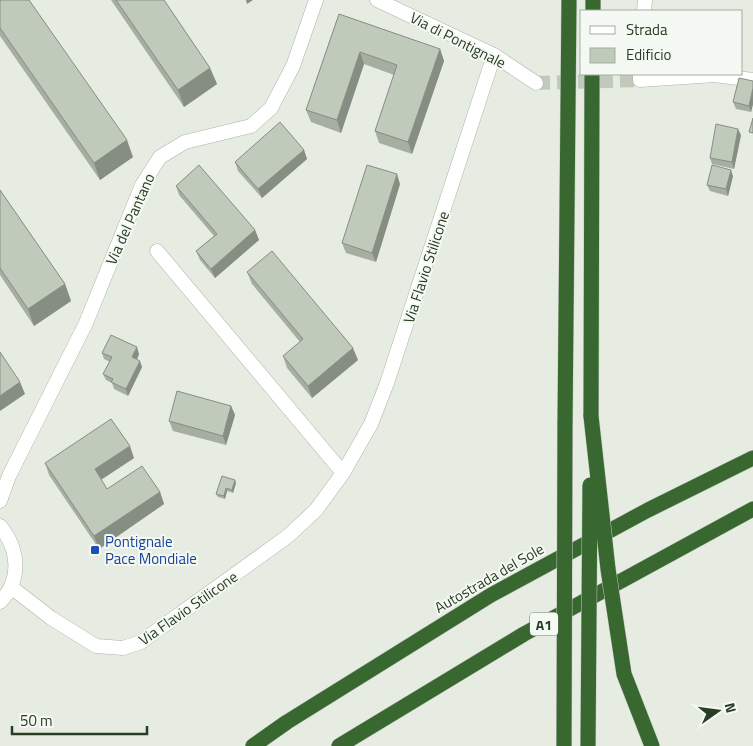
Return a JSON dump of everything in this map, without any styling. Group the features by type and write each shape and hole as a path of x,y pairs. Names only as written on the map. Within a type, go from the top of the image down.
{"highway":[{"path":"564,746 569,0"},
{"path":"588,746 592,75"},
{"path":"591,416 608,570 624,674 652,746"},
{"name":"Autostrada del Sole","path":"253,746 287,722 491,596 648,510 753,458"},
{"name":"A1","path":"338,746 524,634 753,509"}],"street":[{"name":"Via del Pantano","path":"0,501 9,476 86,323 142,186 160,158 185,142 251,126 271,108 293,66 316,0"},
{"name":"Via di Pontignale","path":"377,0 494,54 536,83"},
{"name":"Via Flavio Stilicone","path":"11,587 51,618 96,646 123,648 142,642 288,536 316,510 343,473 371,424 387,383 494,54"},
{"path":"640,77 715,75 753,80"},
{"path":"157,251 343,473"},
{"path":"0,526 9,539 14,552 16,572 11,587 0,602"}],"building":[{"path":"0,0 29,0 127,140 94,163 0,28"},
{"path":"116,0 164,0 210,68 178,90"},
{"path":"339,14 440,49 408,142 375,131 397,65 360,52 337,120 306,110"},
{"path":"739,78 753,81 749,106 733,102"},
{"path":"753,118 753,133 749,132"},
{"path":"280,122 304,150 258,189 235,162"},
{"path":"716,124 738,129 732,162 710,158"},
{"path":"199,165 255,230 211,269 196,251 217,234 176,186"},
{"path":"367,165 397,174 372,253 342,243"},
{"path":"712,165 731,170 726,189 707,185"},
{"path":"0,190 65,284 28,309 0,268"},
{"path":"272,251 353,348 308,386 283,356 303,339 247,272"},
{"path":"111,335 137,347 132,357 140,361 126,389 111,382 113,379 103,374 112,357 102,353"},
{"path":"0,352 20,382 0,396"},
{"path":"177,391 231,406 223,436 169,421"},
{"path":"111,419 130,446 95,469 107,489 142,466 160,492 94,536 45,463"},
{"path":"222,476 235,480 232,490 226,488 224,496 216,494"}],"tunnel":[{"path":"536,83 640,80"}],"place":[{"name":"Pontignale Pace Mondiale","path":"95,550"}]}
